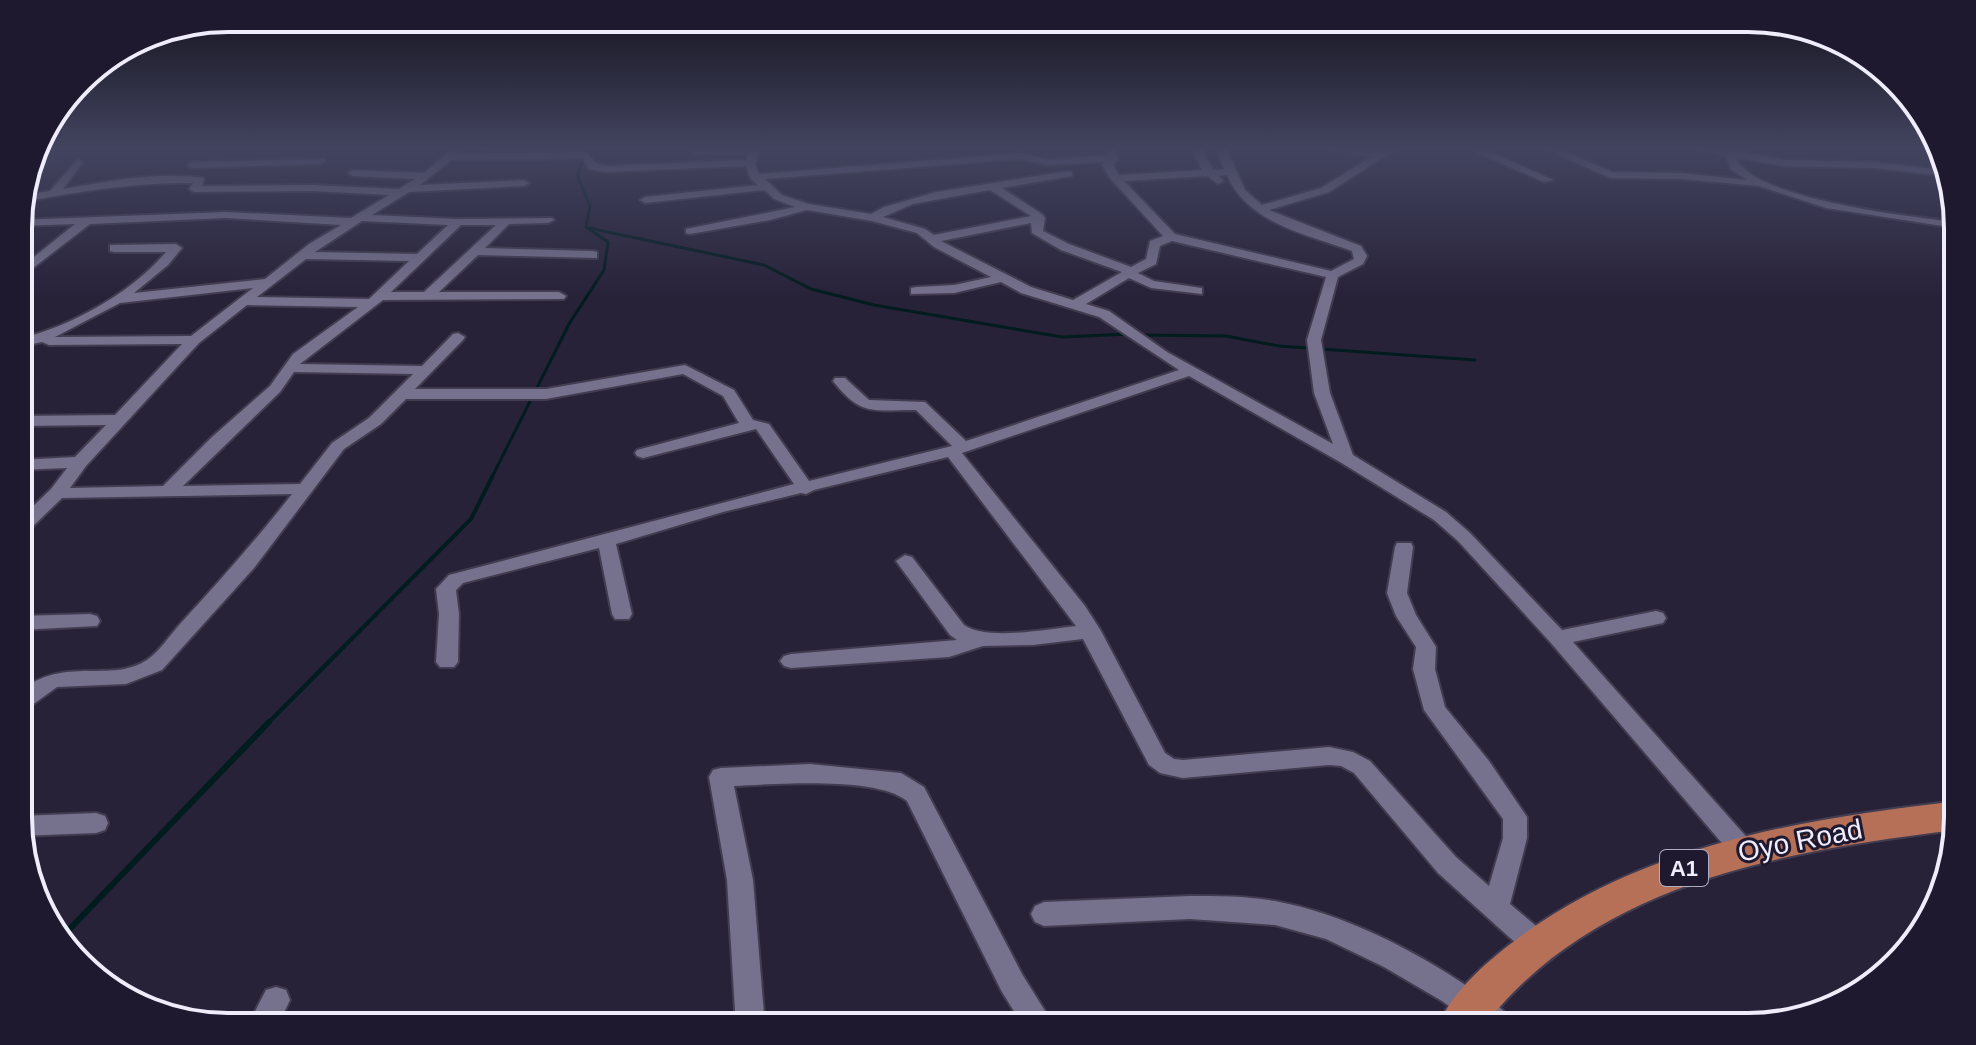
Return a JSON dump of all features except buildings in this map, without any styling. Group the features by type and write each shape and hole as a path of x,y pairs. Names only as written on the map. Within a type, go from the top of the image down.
{"highway":[{"name":"Oyo Road","path":"1482,1013 1509,968 1573,921 1634,888 1742,849 1886,823 1944,817"}],"street":[{"path":"32,517 194,340 303,255 392,198"},
{"path":"645,200 666,198"},
{"path":"780,198 807,207 873,218 921,231 1026,290 1104,314 1129,334 1346,458 1440,516 1464,537 1558,638 1742,849"},
{"path":"873,218 879,213 929,198"},
{"path":"1009,198 1039,218"},
{"path":"1134,198 1171,237 1333,275"},
{"path":"1245,198 1297,227 1357,249 1361,256 1359,261 1333,275 1319,312 1314,340 1322,393 1346,458"},
{"path":"1262,209 1299,198"},
{"path":"1809,198 1876,215 1944,223"},
{"path":"690,231 807,207"},
{"path":"32,222 226,215 458,222 548,220"},
{"path":"932,239 1039,218"},
{"path":"1039,218 1036,231 1065,247 1131,272 1151,284 1197,291"},
{"path":"33,264 89,219"},
{"path":"170,489 218,440 253,411 307,348 375,300 458,222"},
{"path":"426,297 478,251 505,222"},
{"path":"1075,305 1152,261 1154,244 1171,237"},
{"path":"32,340 63,331 116,299 176,248 114,248"},
{"path":"478,251 593,255"},
{"path":"303,255 420,258"},
{"path":"916,291 954,289 1003,278"},
{"path":"116,299 269,282"},
{"path":"247,301 559,296"},
{"path":"32,692 44,683 57,679 126,676 155,665 247,564 344,440 375,421 458,337"},
{"path":"39,339 194,340"},
{"path":"291,368 424,370"},
{"path":"402,394 546,394 685,369 729,393 748,425"},
{"path":"447,662 449,614 446,593 451,582 717,508 806,489 958,449 1191,371"},
{"path":"840,381 859,402 867,405 920,405 958,449 1091,631 1150,748 1168,767 1183,769 1329,756 1345,758 1362,767 1447,865 1539,946"},
{"path":"32,421 121,420"},
{"path":"643,453 748,425 763,427 806,489"},
{"path":"32,464 80,462"},
{"path":"57,493 306,489"},
{"path":"606,540 622,614"},
{"path":"1404,547 1397,593 1406,616 1426,647 1424,669 1435,710 1481,767 1515,817 1515,838 1496,908"},
{"path":"905,561 957,630 968,638 1033,638 1091,631"},
{"path":"1558,638 1656,618"},
{"path":"32,623 90,621"},
{"path":"791,661 949,650 982,639"},
{"path":"750,1013 740,880 721,777 810,773 901,782 916,794 1012,983 1032,1013"},
{"path":"33,825 96,823"},
{"path":"1044,914 1225,908 1273,913 1315,922 1365,943 1469,1013"},
{"path":"269,1013 276,1000"}],"waterway":[{"path":"491,479 569,324 604,270 608,242 586,227 590,206 587,198"},
{"path":"589,228 764,265 811,289 874,305 1062,337 1130,334"},
{"path":"1139,335 1226,336 1279,346 1475,360"},
{"path":"267,724 471,519 491,479"},
{"path":"69,930 269,722"}]}
